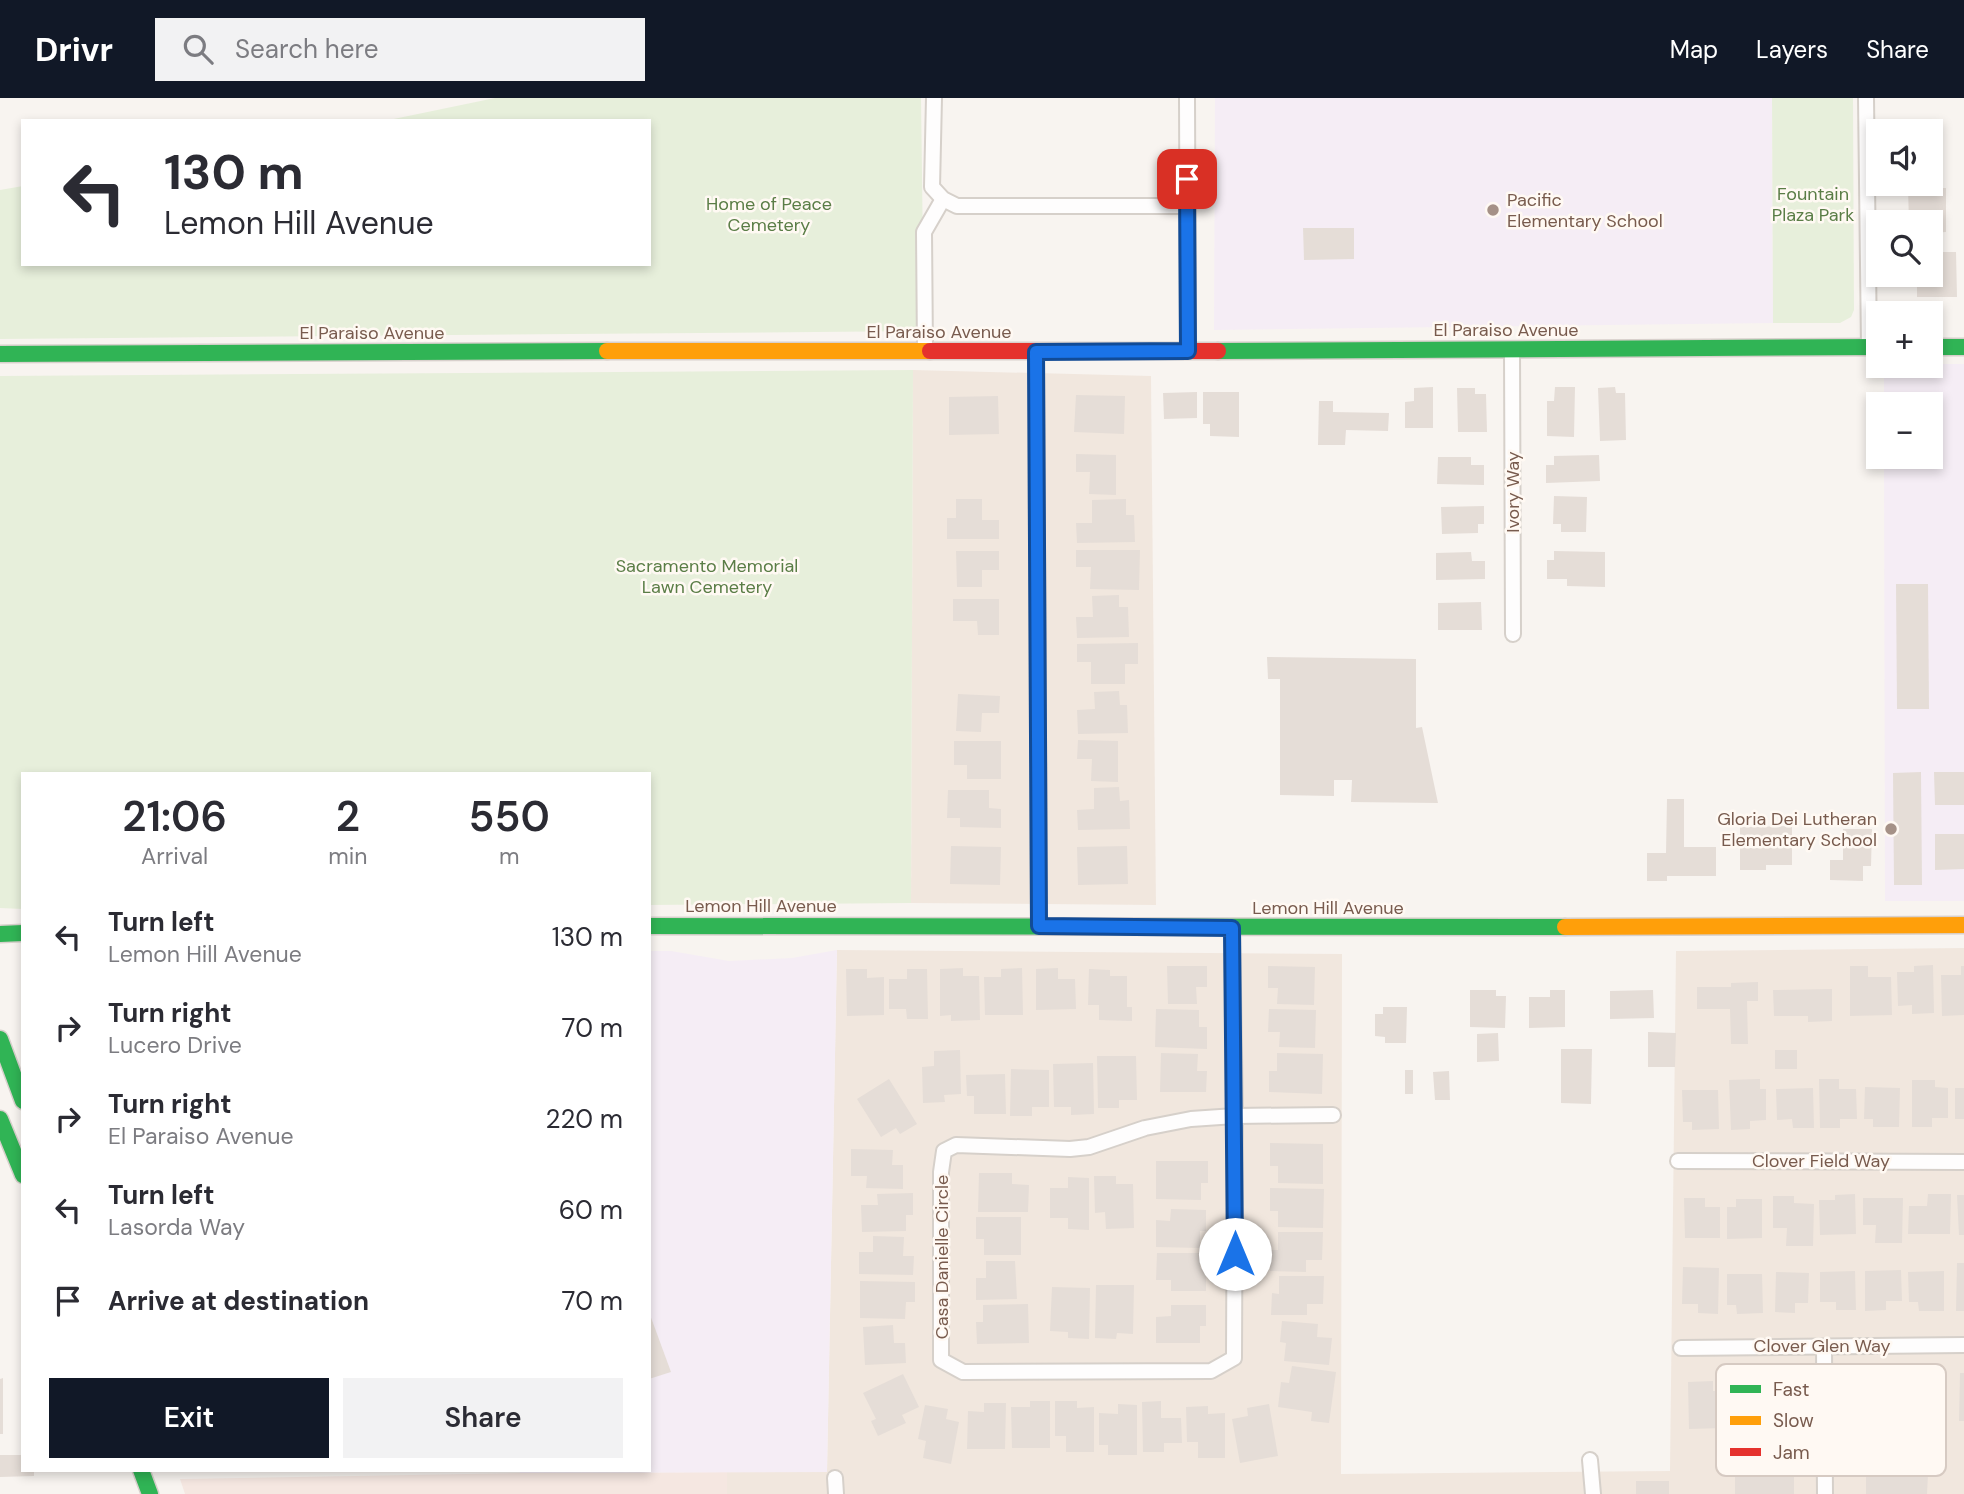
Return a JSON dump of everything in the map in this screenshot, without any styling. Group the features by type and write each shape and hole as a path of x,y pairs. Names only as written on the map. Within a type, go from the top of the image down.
{"street":[{"path":"934,98 932,187 943,200 957,205 1187,205"},
{"path":"1187,98 1188,351"},
{"path":"1866,98 1873,301"},
{"path":"925,351 924,232 943,200"},
{"name":"El Paraiso Avenue","path":"0,354 1866,347"},
{"path":"1943,347 1964,347"},
{"name":"Ivory Way","path":"1512,349 1513,634"},
{"path":"1036,352 1039,926"},
{"name":"Lemon Hill Avenue","path":"651,926 1232,928 1964,925"},
{"path":"1232,928 1235,1116 1333,1115"},
{"path":"0,934 21,933"},
{"path":"0,1039 21,1096"},
{"name":"Casa Danielle Circle","path":"1235,1116 1234,1359 1210,1371 963,1371 941,1360 941,1172 944,1151 956,1145 1070,1149 1089,1147 1145,1128 1191,1119 1235,1116"},
{"path":"0,1119 21,1170"},
{"name":"Clover Field Way","path":"1678,1161 1964,1162"},
{"name":"Clover Glen Way","path":"1681,1348 1964,1345"},
{"path":"1824,1348 1824,1364"},
{"path":"1590,1460 1593,1494"},
{"path":"142,1472 150,1494"},
{"path":"1825,1476 1825,1494"},
{"path":"835,1478 836,1494"}],"shaded area":[{"name":"Pacific Elementary School","path":"1215,98 1772,98 1773,323 1214,330"},
{"path":"1943,364 1964,364 1964,901 1885,901 1884,469 1943,469 1943,392 1884,392 1884,378 1943,378"},
{"path":"913,370 1151,376 1156,905 911,903"},
{"path":"1964,948 1964,1494 727,1494 727,1472 827,1472 837,950 1342,954 1341,1474 1670,1471 1676,951"},
{"path":"837,950 827,1472 520,1473 651,1472 651,951 671,951 729,961 792,958"},
{"path":"727,1472 727,1494 185,1494 180,1479 520,1473"}],"green space":[{"name":"Home of Peace Cemetery","path":"495,98 921,98 924,331 0,339 0,190 21,186 21,266 651,266 651,119 394,119"},
{"name":"Fountain Plaza Park","path":"1772,98 1853,98 1854,310 1851,317 1840,323 1773,323"},
{"name":"Sacramento Memorial Lawn Cemetery","path":"913,370 911,903 651,905 651,772 21,772 21,909 0,908 0,376"}],"building":[{"path":"1943,188 1946,188 1946,232 1943,232 1943,210 1909,210 1908,196 1943,196"},
{"path":"1303,228 1354,228 1354,259 1304,260"},
{"path":"1943,252 1956,252 1957,297 1917,297 1917,287 1943,287"},
{"path":"1433,387 1433,428 1405,428 1405,402 1414,401 1414,388"},
{"path":"1555,387 1575,387 1574,437 1547,436 1547,401 1554,401"},
{"path":"1615,387 1616,393 1625,393 1626,440 1600,441 1598,388"},
{"path":"1457,388 1475,388 1475,394 1486,394 1487,432 1458,432"},
{"path":"1197,392 1197,418 1164,419 1163,393"},
{"path":"1203,392 1239,392 1239,437 1210,436 1210,424 1203,424"},
{"path":"1076,395 1125,396 1124,434 1074,432"},
{"path":"998,396 999,434 949,435 949,397"},
{"path":"1319,401 1333,401 1333,412 1389,413 1388,431 1346,430 1345,445 1318,445"},
{"path":"1076,454 1116,455 1116,495 1089,494 1090,472 1076,472"},
{"path":"1599,455 1600,481 1546,483 1546,465 1554,465 1554,456"},
{"path":"1438,457 1471,457 1471,465 1484,465 1484,485 1437,484"},
{"path":"1554,496 1587,497 1586,532 1561,532 1561,524 1553,524"},
{"path":"956,499 982,499 982,520 999,520 999,539 947,539 947,518 956,518"},
{"path":"1126,499 1126,515 1134,515 1135,542 1077,543 1076,523 1092,523 1092,500"},
{"path":"1484,506 1484,524 1478,524 1478,533 1442,534 1441,507"},
{"path":"1076,550 1140,550 1139,590 1090,589 1091,567 1076,567"},
{"path":"956,551 999,551 999,570 982,570 982,587 957,587"},
{"path":"1554,551 1605,552 1605,587 1567,586 1567,579 1547,579 1547,560 1554,560"},
{"path":"1471,552 1472,561 1485,561 1485,579 1436,580 1436,553"},
{"path":"1896,584 1928,584 1929,709 1897,709"},
{"path":"1119,595 1119,607 1128,607 1129,637 1077,638 1076,617 1093,617 1092,596"},
{"path":"953,599 999,599 999,635 978,635 977,621 953,621"},
{"path":"1481,602 1482,630 1438,630 1438,603"},
{"path":"1138,643 1138,664 1125,664 1125,684 1091,684 1091,662 1077,662 1077,644"},
{"path":"1267,657 1416,659 1416,728 1422,727 1438,803 1351,802 1352,780 1334,780 1334,796 1280,795 1280,679 1268,679"},
{"path":"1119,691 1120,705 1127,705 1128,733 1078,734 1077,710 1095,709 1094,692"},
{"path":"958,694 1000,696 999,713 982,713 981,732 956,731"},
{"path":"1078,740 1118,741 1118,782 1091,781 1092,759 1077,759"},
{"path":"954,741 1001,741 1001,779 967,779 967,765 954,765"},
{"path":"1921,772 1922,885 1894,885 1893,773"},
{"path":"1934,772 1964,772 1964,805 1935,805"},
{"path":"1119,787 1120,801 1129,800 1130,829 1078,830 1077,810 1094,809 1094,788"},
{"path":"948,790 989,790 989,808 1001,809 1001,828 960,827 960,818 947,818"},
{"path":"1667,799 1684,799 1684,847 1716,847 1716,876 1667,876 1667,881 1647,881 1647,853 1666,853"},
{"path":"1792,826 1792,865 1766,865 1766,870 1740,870 1740,827"},
{"path":"1843,829 1872,829 1871,866 1863,866 1863,881 1830,880 1830,860 1843,860"},
{"path":"1935,834 1964,834 1964,869 1935,870"},
{"path":"951,846 1001,847 1000,885 950,884"},
{"path":"1127,846 1128,884 1078,885 1077,847"},
{"path":"1933,965 1934,1013 1912,1014 1912,1005 1898,1006 1897,972 1914,972 1914,966"},
{"path":"1167,966 1207,966 1207,987 1196,987 1197,1004 1168,1004"},
{"path":"1268,966 1315,967 1314,1005 1277,1004 1278,988 1268,988"},
{"path":"1850,966 1868,966 1868,977 1891,977 1892,1015 1850,1016"},
{"path":"1961,966 1964,966 1964,1015 1942,1016 1941,975 1961,975"},
{"path":"963,968 963,976 979,976 980,1020 951,1021 951,1015 940,1016 940,969"},
{"path":"1022,968 1023,1015 985,1015 984,977 1001,977 1001,969"},
{"path":"1058,968 1058,979 1075,979 1076,1009 1036,1010 1036,969"},
{"path":"846,969 867,969 867,978 884,977 884,1015 847,1016"},
{"path":"907,969 927,969 928,1019 907,1019 906,1009 889,1009 889,979 907,979"},
{"path":"1089,969 1110,970 1110,976 1127,976 1127,1007 1132,1007 1132,1021 1099,1020 1099,1005 1088,1005"},
{"path":"1758,982 1758,1001 1747,1001 1748,1044 1731,1044 1730,1009 1697,1009 1697,987 1731,987 1731,983"},
{"path":"1832,989 1832,1021 1808,1022 1808,1016 1774,1016 1773,990"},
{"path":"1470,990 1496,990 1496,996 1506,996 1505,1028 1470,1027"},
{"path":"1550,990 1565,990 1565,1027 1529,1028 1529,997 1550,997"},
{"path":"1653,990 1654,1018 1610,1019 1610,991"},
{"path":"1383,1007 1407,1007 1406,1043 1385,1043 1385,1037 1375,1036 1375,1014 1383,1014"},
{"path":"1156,1009 1199,1010 1199,1027 1207,1027 1207,1049 1155,1047"},
{"path":"1269,1009 1316,1010 1315,1048 1279,1047 1280,1032 1268,1032"},
{"path":"1648,1032 1676,1033 1675,1067 1648,1067"},
{"path":"1498,1033 1499,1061 1477,1062 1477,1034"},
{"path":"1561,1049 1592,1049 1591,1104 1561,1103"},
{"path":"960,1050 961,1094 944,1095 945,1102 923,1103 922,1067 934,1066 934,1051"},
{"path":"1775,1050 1797,1050 1797,1069 1775,1069"},
{"path":"1161,1053 1198,1054 1197,1071 1207,1071 1206,1092 1160,1092"},
{"path":"1277,1053 1323,1054 1322,1094 1269,1092 1269,1071 1277,1071"},
{"path":"1097,1056 1136,1056 1137,1100 1119,1100 1119,1108 1098,1108"},
{"path":"1093,1063 1094,1114 1071,1115 1071,1107 1054,1107 1053,1064"},
{"path":"1011,1069 1049,1070 1049,1107 1032,1107 1032,1116 1010,1116"},
{"path":"1405,1070 1413,1070 1413,1094 1405,1094"},
{"path":"1449,1071 1450,1100 1435,1100 1433,1072"},
{"path":"1005,1074 1006,1114 974,1114 974,1096 967,1096 966,1075"},
{"path":"889,1079 917,1124 900,1134 896,1128 881,1137 857,1099"},
{"path":"1760,1079 1760,1089 1766,1089 1766,1120 1750,1121 1750,1129 1731,1130 1729,1080"},
{"path":"1819,1079 1839,1079 1839,1089 1856,1089 1857,1119 1840,1119 1840,1128 1820,1128"},
{"path":"1912,1080 1935,1080 1935,1087 1948,1088 1948,1118 1932,1118 1932,1127 1912,1127"},
{"path":"1865,1087 1900,1088 1899,1127 1873,1127 1873,1119 1864,1119"},
{"path":"1813,1088 1814,1128 1793,1128 1792,1119 1777,1120 1776,1089"},
{"path":"1955,1088 1964,1088 1964,1119 1955,1119"},
{"path":"1682,1090 1718,1090 1719,1129 1692,1130 1692,1122 1683,1122"},
{"path":"1270,1143 1323,1144 1323,1184 1278,1183 1278,1166 1270,1166"},
{"path":"851,1149 893,1150 892,1165 903,1165 903,1189 866,1188 867,1176 851,1176"},
{"path":"1156,1161 1208,1161 1208,1183 1201,1183 1201,1200 1156,1199"},
{"path":"979,1173 1012,1173 1012,1184 1029,1185 1028,1212 978,1212"},
{"path":"1094,1176 1116,1176 1116,1184 1133,1184 1134,1228 1106,1229 1105,1212 1095,1213"},
{"path":"1068,1177 1089,1178 1089,1230 1068,1229 1068,1218 1050,1218 1050,1188 1068,1188"},
{"path":"1270,1188 1324,1189 1323,1228 1278,1227 1278,1211 1270,1211"},
{"path":"913,1193 913,1215 906,1215 906,1231 862,1232 861,1205 878,1205 877,1194"},
{"path":"1855,1194 1856,1234 1820,1235 1819,1200 1835,1200 1835,1195"},
{"path":"1928,1194 1951,1194 1950,1234 1908,1234 1909,1206 1927,1206"},
{"path":"1957,1195 1964,1195 1964,1235 1959,1235"},
{"path":"1773,1196 1794,1196 1794,1203 1814,1204 1813,1246 1786,1246 1787,1228 1773,1228"},
{"path":"1684,1198 1705,1198 1705,1207 1720,1207 1720,1238 1685,1238"},
{"path":"1863,1198 1903,1198 1902,1243 1875,1243 1876,1225 1863,1225"},
{"path":"1736,1199 1762,1199 1762,1238 1727,1239 1727,1207 1736,1207"},
{"path":"1171,1209 1206,1210 1206,1231 1200,1231 1200,1248 1156,1247 1156,1220 1170,1221"},
{"path":"976,1217 1021,1217 1021,1255 984,1255 984,1239 976,1239"},
{"path":"1278,1232 1323,1232 1322,1260 1306,1260 1306,1272 1270,1271 1270,1250 1278,1250"},
{"path":"873,1236 904,1237 903,1256 914,1256 913,1275 859,1274 859,1252 873,1252"},
{"path":"1157,1253 1200,1253 1200,1268 1206,1269 1206,1291 1171,1291 1171,1280 1156,1280"},
{"path":"986,1261 1015,1261 1017,1299 976,1300 976,1278 986,1278"},
{"path":"1957,1263 1964,1263 1964,1311 1956,1311"},
{"path":"1683,1267 1719,1268 1718,1314 1698,1313 1698,1304 1682,1304"},
{"path":"1901,1270 1902,1301 1886,1301 1886,1310 1865,1311 1865,1271"},
{"path":"1855,1271 1856,1310 1836,1310 1836,1302 1820,1302 1820,1272"},
{"path":"1944,1271 1944,1311 1919,1311 1918,1302 1909,1302 1908,1272"},
{"path":"1776,1272 1809,1273 1808,1303 1795,1303 1795,1313 1775,1312"},
{"path":"1727,1274 1762,1274 1763,1313 1737,1314 1736,1305 1727,1305"},
{"path":"1279,1276 1324,1276 1323,1304 1307,1304 1307,1315 1271,1315 1272,1293 1279,1294"},
{"path":"860,1281 915,1282 915,1302 906,1302 905,1319 860,1318"},
{"path":"1096,1285 1134,1285 1133,1334 1117,1333 1116,1339 1095,1338"},
{"path":"1052,1287 1090,1288 1089,1339 1068,1338 1068,1332 1050,1331"},
{"path":"1028,1304 1029,1343 977,1344 976,1322 983,1322 983,1305"},
{"path":"1171,1305 1206,1305 1206,1326 1200,1326 1200,1343 1156,1343 1156,1317 1171,1316"},
{"path":"651,1317 671,1372 651,1378"},
{"path":"1282,1321 1318,1324 1317,1337 1332,1338 1329,1365 1284,1361 1286,1343 1280,1342"},
{"path":"893,1325 894,1343 905,1343 906,1363 865,1365 863,1327"},
{"path":"1292,1366 1336,1372 1329,1423 1311,1421 1312,1412 1278,1407 1281,1382 1289,1383"},
{"path":"1960,1373 1964,1373 1964,1421 1959,1421"},
{"path":"903,1374 919,1407 902,1415 906,1423 878,1436 871,1421 876,1419 863,1393"},
{"path":"3,1378 3,1434 0,1434 0,1379"},
{"path":"1713,1381 1713,1391 1716,1391 1716,1428 1689,1429 1688,1382"},
{"path":"1030,1401 1050,1401 1050,1448 1012,1448 1011,1407 1030,1407"},
{"path":"1055,1401 1077,1401 1077,1408 1094,1407 1094,1452 1066,1452 1066,1436 1055,1436"},
{"path":"1161,1401 1161,1418 1181,1418 1182,1443 1164,1443 1164,1452 1143,1452 1142,1402"},
{"path":"984,1403 1006,1403 1005,1449 967,1449 968,1411 984,1412"},
{"path":"1118,1404 1137,1405 1137,1455 1108,1455 1108,1445 1099,1445 1099,1413 1118,1414"},
{"path":"1269,1404 1278,1456 1240,1463 1232,1419 1248,1416 1247,1408"},
{"path":"925,1405 948,1409 946,1419 959,1422 951,1464 923,1458 926,1441 918,1439"},
{"path":"1208,1406 1208,1414 1225,1413 1225,1458 1198,1458 1198,1442 1187,1442 1186,1407"},
{"path":"0,1455 21,1455 21,1472 34,1472 34,1476 0,1477"},
{"path":"1735,1476 1794,1476 1794,1494 1735,1494"},
{"path":"1866,1476 1928,1476 1927,1494 1866,1494"},
{"path":"1636,1481 1669,1481 1669,1494 1636,1494"}],"traffic: fast":[{"path":"1218,351 1866,347"},
{"path":"1943,347 1964,347"},
{"path":"0,354 607,351"},
{"path":"651,926 1565,927"},
{"path":"0,934 21,933"},
{"path":"0,1039 21,1096"},
{"path":"0,1119 21,1170"},
{"path":"142,1472 150,1494"}],"traffic: slow":[{"path":"607,351 930,351"},
{"path":"1565,927 1964,925"}],"traffic: jam":[{"path":"930,351 1218,351"}],"place":[{"name":"Pacific Elementary School","path":"1493,210"},
{"name":"Gloria Dei Lutheran Elementary School","path":"1891,829"}],"route":[{"path":"1187,179 1188,351 1036,352 1039,926 1232,928 1235,1254"}]}
